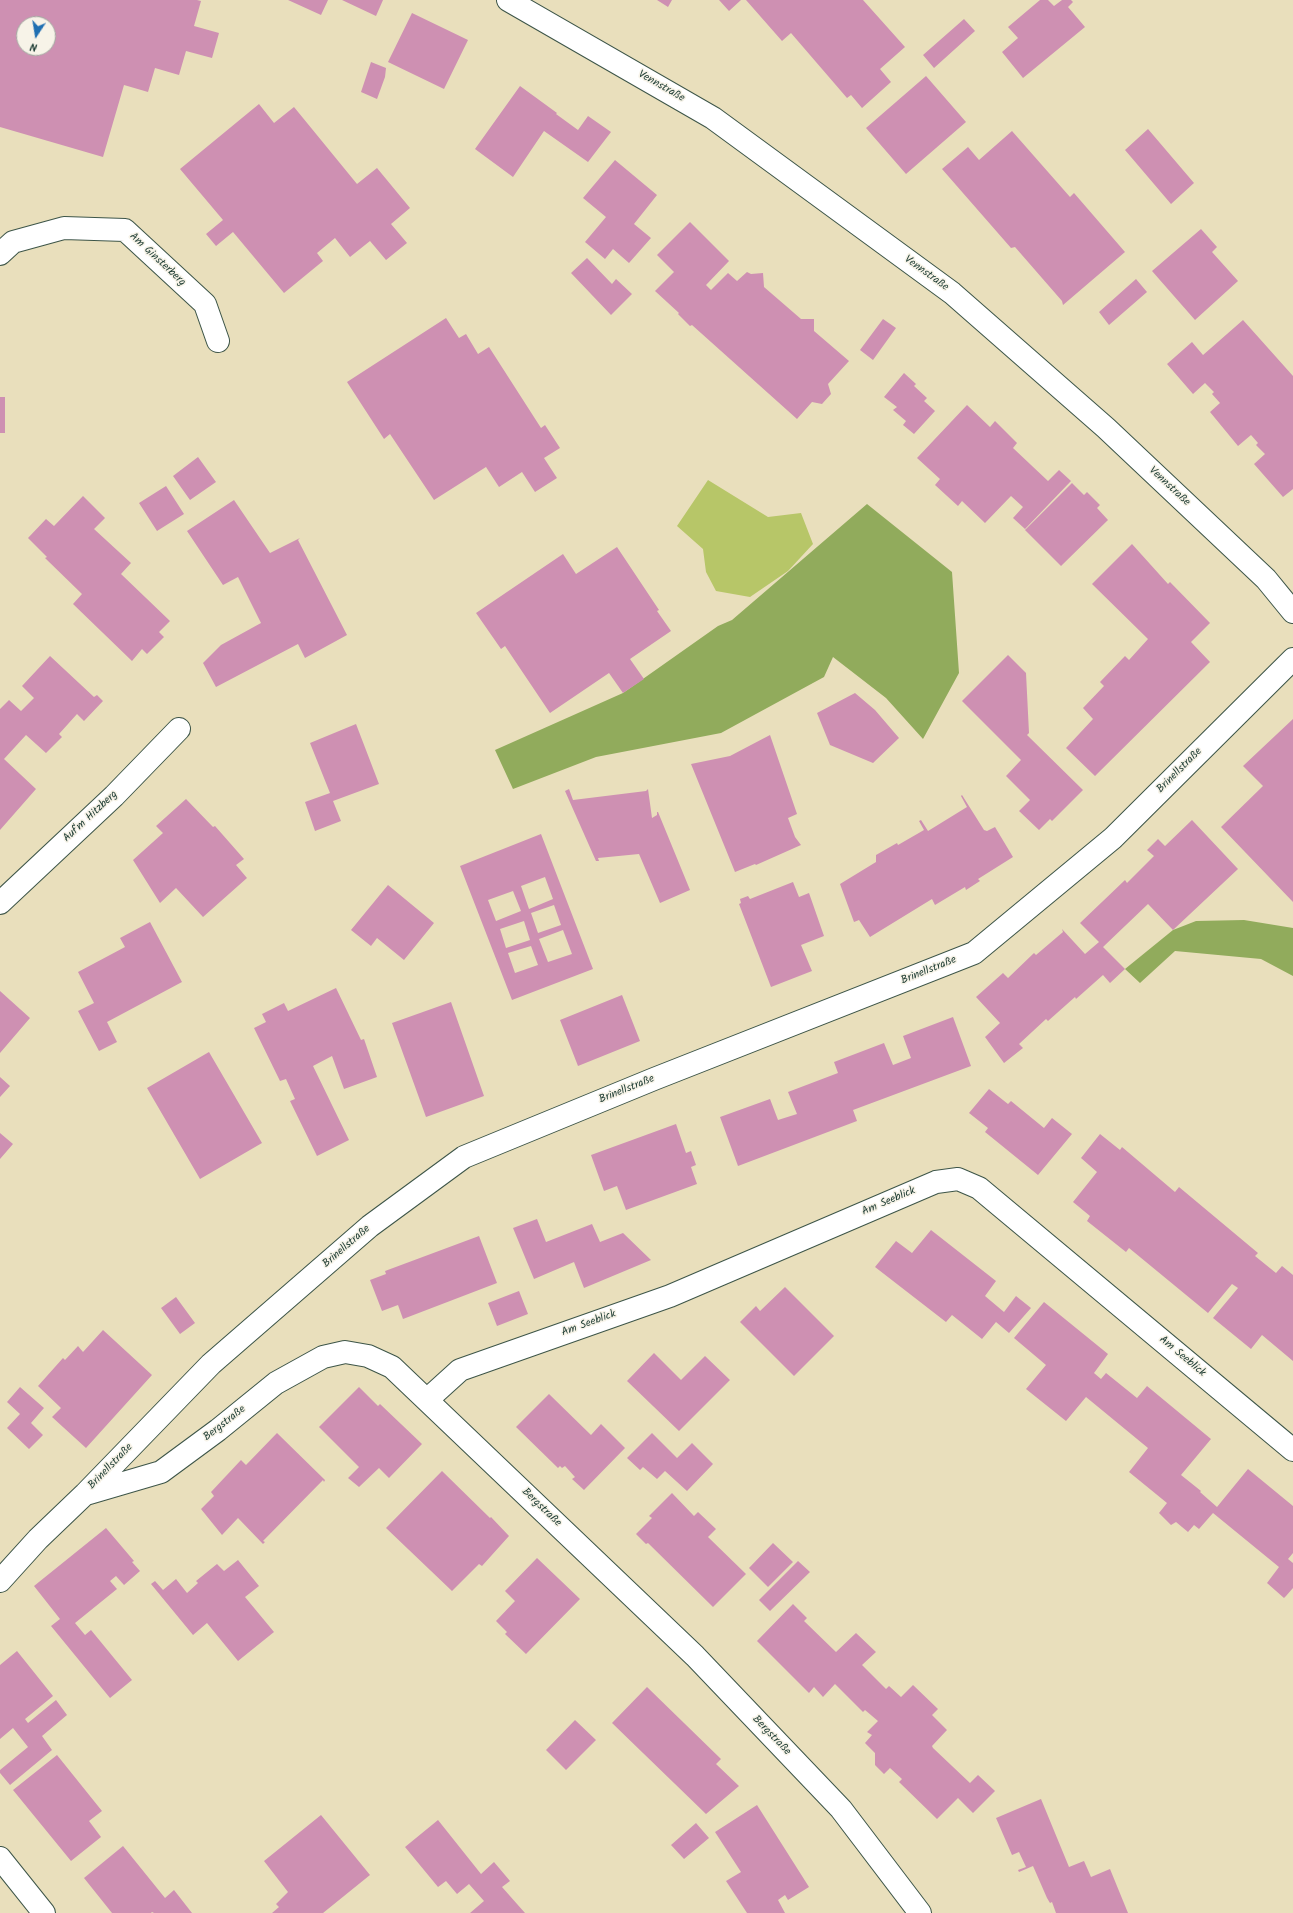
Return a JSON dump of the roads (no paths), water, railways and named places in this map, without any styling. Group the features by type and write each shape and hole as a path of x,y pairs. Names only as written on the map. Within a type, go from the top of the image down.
{"street":[{"name":"Vennstraße","path":"508,0 713,118 952,293 1106,428 1266,579 1293,612"},
{"name":"Am Ginsterberg","path":"0,254 14,242 64,228 125,230 205,304 218,341"},
{"name":"Brinellstraße","path":"0,1581 38,1539 85,1494 211,1364 370,1226 464,1157 654,1079 974,953 1113,838 1293,659"},
{"name":"Auf'm Hitzberg","path":"0,903 114,796 180,729"},
{"name":"Am Seeblick","path":"428,1399 460,1370 670,1296 936,1182 958,1179 978,1188 1293,1450"},
{"name":"Bergstraße","path":"85,1494 161,1472 218,1430 276,1383 323,1358 345,1352 368,1356 392,1367 428,1399 696,1656 841,1809 920,1913"},
{"path":"0,1858 44,1913"}]}
